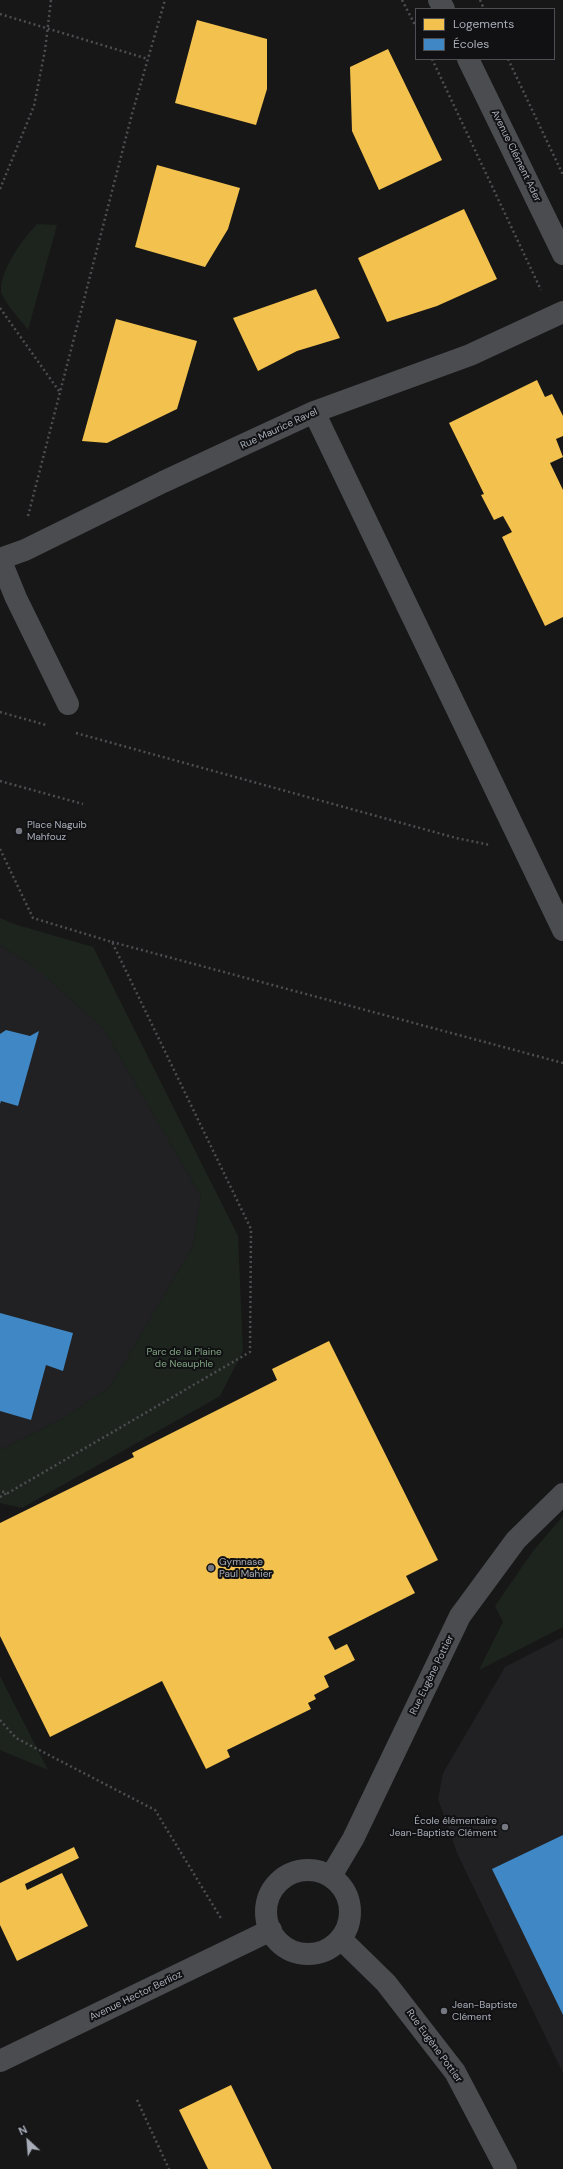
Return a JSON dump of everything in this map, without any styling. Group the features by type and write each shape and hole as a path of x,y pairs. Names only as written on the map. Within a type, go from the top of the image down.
{"street":[{"name":"Avenue Clément Ader","path":"468,60 563,254"},
{"name":"Rue Maurice Ravel","path":"0,559 25,550 163,482 314,412 470,355 563,312"},
{"path":"314,412 563,930"},
{"path":"0,559 16,598 68,704"},
{"name":"Rue Eugène Pottier","path":"331,1876 353,1839 460,1616 516,1540 563,1494"},
{"path":"305,1870 318,1871 331,1876 342,1886 348,1898 350,1913 348,1927 340,1939 330,1948 317,1953 303,1954 290,1950 279,1942 271,1930 267,1917 267,1904 272,1891 280,1881 292,1873 305,1870"},
{"name":"Avenue Hector Berlioz","path":"0,2061 271,1930"},
{"name":"Rue Eugène Pottier","path":"340,1939 386,1983 455,2072 506,2169"}],"path":[{"path":"0,189 34,106 48,30 51,0"},
{"path":"25,550 28,509 165,0"},
{"path":"402,0 415,25"},
{"path":"0,14 48,30 148,59"},
{"path":"432,60 544,296"},
{"path":"508,60 563,175"},
{"path":"0,308 59,390"},
{"path":"0,712 51,726"},
{"path":"73,733 456,838 527,853"},
{"path":"0,781 83,804"},
{"path":"0,849 33,918 112,942 563,1063"},
{"path":"0,1497 250,1352 251,1229 112,942"},
{"path":"0,1490 8,1493"},
{"path":"0,1720 16,1738 154,1810 238,1947"},
{"path":"137,2100 169,2169"}],"shaded area":[{"path":"0,945 32,965 103,1028 201,1196 193,1246 110,1387 65,1417 0,1450"},
{"name":"École élémentaire Jean-Baptiste Clément","path":"563,1637 563,2073 458,1855 438,1799 443,1773 505,1667"}],"green space":[{"path":"37,224 57,225 28,330 10,307 1,292 4,274 8,264 19,246"},
{"name":"Parc de la Plaine de Neauphle","path":"0,918 14,924 93,947 238,1236 243,1351 220,1396 22,1508 0,1503 0,1450 65,1417 110,1387 193,1246 201,1196 103,1028 32,965 0,945"},
{"path":"563,1516 563,1627 479,1670 503,1622 495,1606 533,1551"},
{"path":"0,1676 48,1770 0,1750"}],"building: Logements":[{"path":"197,20 267,39 267,89 256,125 175,103"},
{"path":"388,49 442,160 379,190 352,131 350,67"},
{"path":"157,165 240,188 228,229 205,267 135,247"},
{"path":"464,209 497,279 437,306 387,322 358,258"},
{"path":"316,289 340,338 297,351 258,371 233,318"},
{"path":"116,319 197,341 177,409 107,443 82,441"},
{"path":"537,380 545,397 552,394 563,416 563,436 556,439 563,457 550,463 563,490 563,617 545,626 502,537 512,532 503,516 494,520 481,495 484,494 449,423"},
{"name":"Gymnase Paul Mahier","path":"329,1341 438,1560 406,1576 415,1593 328,1637 335,1650 347,1644 355,1660 324,1676 329,1687 314,1695 316,1699 308,1703 311,1709 227,1750 230,1757 206,1769 162,1681 50,1737 0,1636 0,1523 134,1457 132,1453 277,1380 272,1369"},
{"path":"74,1847 79,1858 25,1884 27,1890 62,1873 88,1926 17,1961 0,1925 0,1883"},
{"path":"231,2085 272,2169 208,2169 179,2110"}],"building: Écoles":[{"path":"6,1030 30,1036 39,1031 18,1106 1,1101 0,1104 0,1034"},
{"path":"0,1313 73,1333 63,1371 46,1365 31,1420 0,1411"},
{"path":"563,1835 563,2015 492,1869"}],"place":[{"name":"Place Naguib Mahfouz","path":"19,831"},
{"name":"Gymnase Paul Mahier","path":"211,1568"},
{"name":"École élémentaire Jean-Baptiste Clément","path":"505,1827"},
{"name":"Jean-Baptiste Clément","path":"444,2011"}]}
